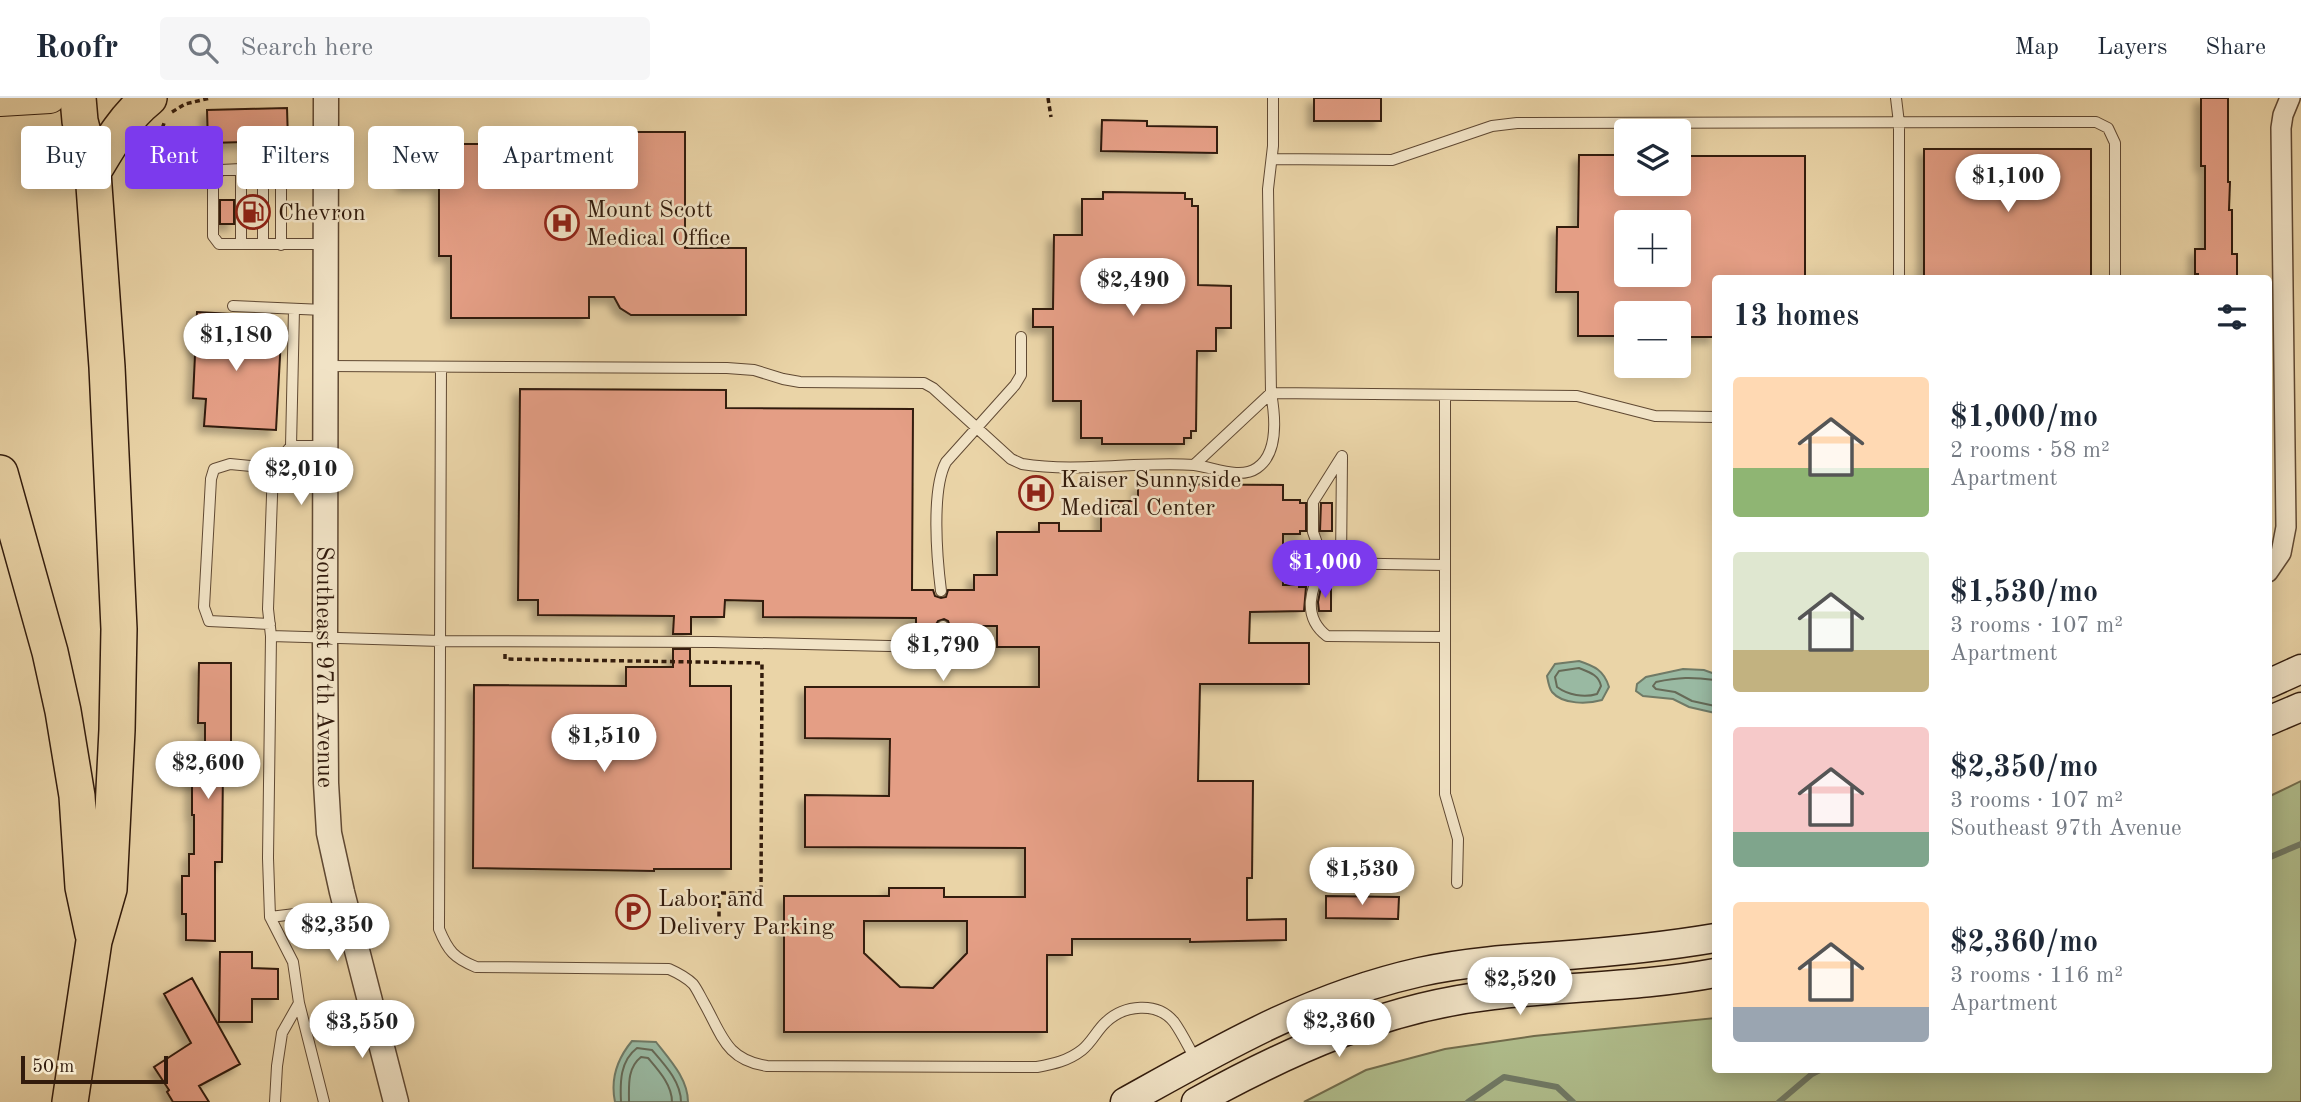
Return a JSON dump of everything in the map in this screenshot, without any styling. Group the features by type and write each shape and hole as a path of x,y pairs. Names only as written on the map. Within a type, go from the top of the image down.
{"highway":[{"path":"78,98 80,126"},
{"path":"111,143 135,109 149,98"},
{"path":"70,1102 94,941 109,889 117,730 119,629 107,367 94,189"},
{"path":"0,473 50,652 63,711 77,796 83,887 94,941"}],"main road":[{"path":"0,101 50,98"},
{"path":"2272,682 2301,669"},
{"path":"2272,719 2301,707"},
{"path":"1125,1102 1251,1033 1342,994 1410,975 1474,962 1658,948 1712,939"},
{"path":"1196,1102 1285,1055 1356,1026 1427,1006 1476,998 1641,984 1712,973"},
{"path":"1161,1102 1194,1084 1199,1073 1197,1062"}],"street":[{"name":"Southeast 97th Avenue","path":"326,98 326,126"},
{"path":"2272,566 2281,553 2286,527 2293,322 2281,241 2281,128 2290,98"},
{"name":"Southeast 97th Avenue","path":"325,189 325,639 329,833 396,1102"}],"lane":[{"path":"324,366 727,368 754,370 800,382 924,383 1012,459 1022,464 1194,466 1237,473 1250,472 1264,461 1272,439 1275,414 1271,393 1268,189 1272,159 1273,98"},
{"path":"1896,98 1899,123 1899,275"},
{"path":"1272,159 1392,160 1492,127 1517,122 2096,122 2108,128 2115,143 2115,275"},
{"path":"237,170 221,170 213,179 213,236 219,244 324,244"},
{"path":"241,189 241,244"},
{"path":"263,189 263,244"},
{"path":"281,189 281,245"},
{"path":"233,306 324,310"},
{"path":"294,309 291,446 273,468 268,609 271,636 268,858 270,917 292,962 299,1003 324,1102"},
{"path":"941,591 936,553 940,474 946,462 1021,375 1021,337"},
{"path":"441,368 439,929 445,945 457,959 476,967 669,969 683,975 694,985 725,1043 734,1054 751,1063 767,1066 1037,1068 1062,1062 1081,1051 1105,1022 1123,1010 1143,1007 1173,1020 1197,1062"},
{"path":"1194,466 1271,393 1577,396 1655,416 1712,417"},
{"path":"1445,395 1445,794 1458,839 1457,883"},
{"path":"291,446 324,446"},
{"path":"1340,564 1342,456 1314,502 1314,532 1324,563 1311,587 1311,611 1316,628 1327,636 1444,637"},
{"path":"270,624 209,621 204,607 211,479 214,469 230,464 273,468"},
{"path":"1324,563 1444,565"},
{"path":"271,636 441,641 713,642 930,647 940,642 943,626"},
{"path":"270,917 346,908"},
{"path":"275,1102 282,1033 299,1003"}],"path":[{"path":"164,126 171,113 185,104 210,98"},
{"path":"1048,98 1051,117"},
{"path":"505,642 505,659 762,663 761,893 719,893 719,920"}],"shaded area":[{"path":"2301,781 2301,1102 1304,1102 1366,1070 1445,1049 1534,1036 1712,1018 1712,1073 2272,1073 2272,795"}],"water":[{"path":"1579,661 1594,667 1604,676 1609,687 1602,700 1583,703 1569,701 1551,690 1547,676 1555,664"},
{"path":"1683,669 1712,673 1712,712 1689,707 1673,699 1643,696 1636,691 1637,684 1646,677"},
{"path":"632,1041 656,1042 682,1078 688,1102 615,1102 613,1085 616,1069"}],"building":[{"path":"1314,98 1381,98 1381,121 1314,121"},
{"path":"2201,98 2228,98 2229,210 2232,210 2232,254 2237,254 2237,275 2195,274 2195,249 2205,249 2205,166 2201,166"},
{"path":"287,108 288,126 237,126 237,142 223,143 223,126 207,126 207,110"},
{"path":"1102,120 1147,121 1147,126 1217,127 1217,153 1101,151"},
{"name":"Mount Scott Medical Office","path":"638,132 685,132 685,248 746,248 746,315 631,315 620,308 614,297 589,297 589,318 451,318 451,256 439,256 439,189 464,189 464,144 478,144 478,189 638,189"},
{"path":"1924,149 2091,149 2091,275 1924,275"},
{"path":"1579,155 1614,155 1614,196 1691,196 1691,156 1805,156 1805,275 1712,275 1712,337 1691,337 1691,301 1614,301 1614,336 1578,336 1578,292 1556,292 1557,227 1578,227"},
{"path":"1103,192 1185,193 1185,199 1192,199 1192,206 1198,206 1198,285 1231,286 1231,328 1216,328 1216,351 1197,351 1196,431 1191,431 1191,438 1184,438 1184,444 1102,444 1102,438 1081,438 1081,401 1053,401 1053,327 1033,327 1033,309 1053,309 1054,235 1082,235 1082,199 1103,199"},
{"path":"220,200 234,200 234,224 220,224"},
{"path":"197,312 232,314 232,320 240,320 240,329 274,330 273,338 281,338 276,430 204,426 206,399 193,398"},
{"path":"520,389 726,390 726,408 913,409 912,590 933,590 935,596 941,598 946,597 948,590 974,590 974,575 997,575 997,532 1039,532 1039,523 1059,523 1059,531 1101,531 1101,501 1138,501 1138,484 1283,485 1283,500 1300,500 1300,503 1306,503 1306,531 1300,531 1300,534 1283,534 1283,585 1306,587 1304,611 1250,612 1249,643 1309,643 1309,684 1200,684 1198,781 1253,781 1252,878 1247,878 1247,920 1286,919 1286,940 1190,942 1190,939 1072,939 1072,955 1047,955 1047,1032 784,1032 784,896 889,896 889,888 944,888 944,897 1025,897 1025,848 805,847 805,795 889,796 890,739 805,738 805,687 1039,687 1039,647 997,647 997,626 950,626 944,619 938,621 935,626 916,626 916,618 763,617 763,601 725,600 724,617 691,617 691,634 673,634 674,616 538,615 538,600 518,600","holes":["864,921 967,921 967,953 933,988 900,987 864,953"]},
{"path":"1321,503 1332,503 1332,531 1320,531"},
{"path":"1321,587 1331,588 1331,611 1319,611"},
{"path":"673,649 690,649 690,686 731,686 731,869 654,871 473,868 474,685 626,686 626,667 673,667"},
{"path":"199,663 231,663 231,767 223,767 222,862 215,862 215,941 186,940 186,914 182,914 182,876 189,876 189,854 194,854 192,759 205,759 205,723 198,723"},
{"path":"1326,896 1399,897 1398,919 1326,918"},
{"path":"220,952 252,952 252,968 278,969 278,999 252,999 252,1022 219,1022"},
{"path":"192,978 240,1064 199,1086 209,1102 173,1102 167,1092 169,1090 154,1067 191,1043 164,994"}],"waterway":[{"path":"2272,856 2301,844"},
{"path":"1779,1102 1814,1073"},
{"path":"1468,1102 1504,1077 1557,1087 1573,1102"}],"place":[{"name":"Chevron","path":"253,212"},
{"name":"Mount Scott Medical Office","path":"562,223"},
{"name":"Kaiser Sunnyside Medical Center","path":"1036,493"},
{"name":"Labor and Delivery Parking","path":"633,912"}]}
